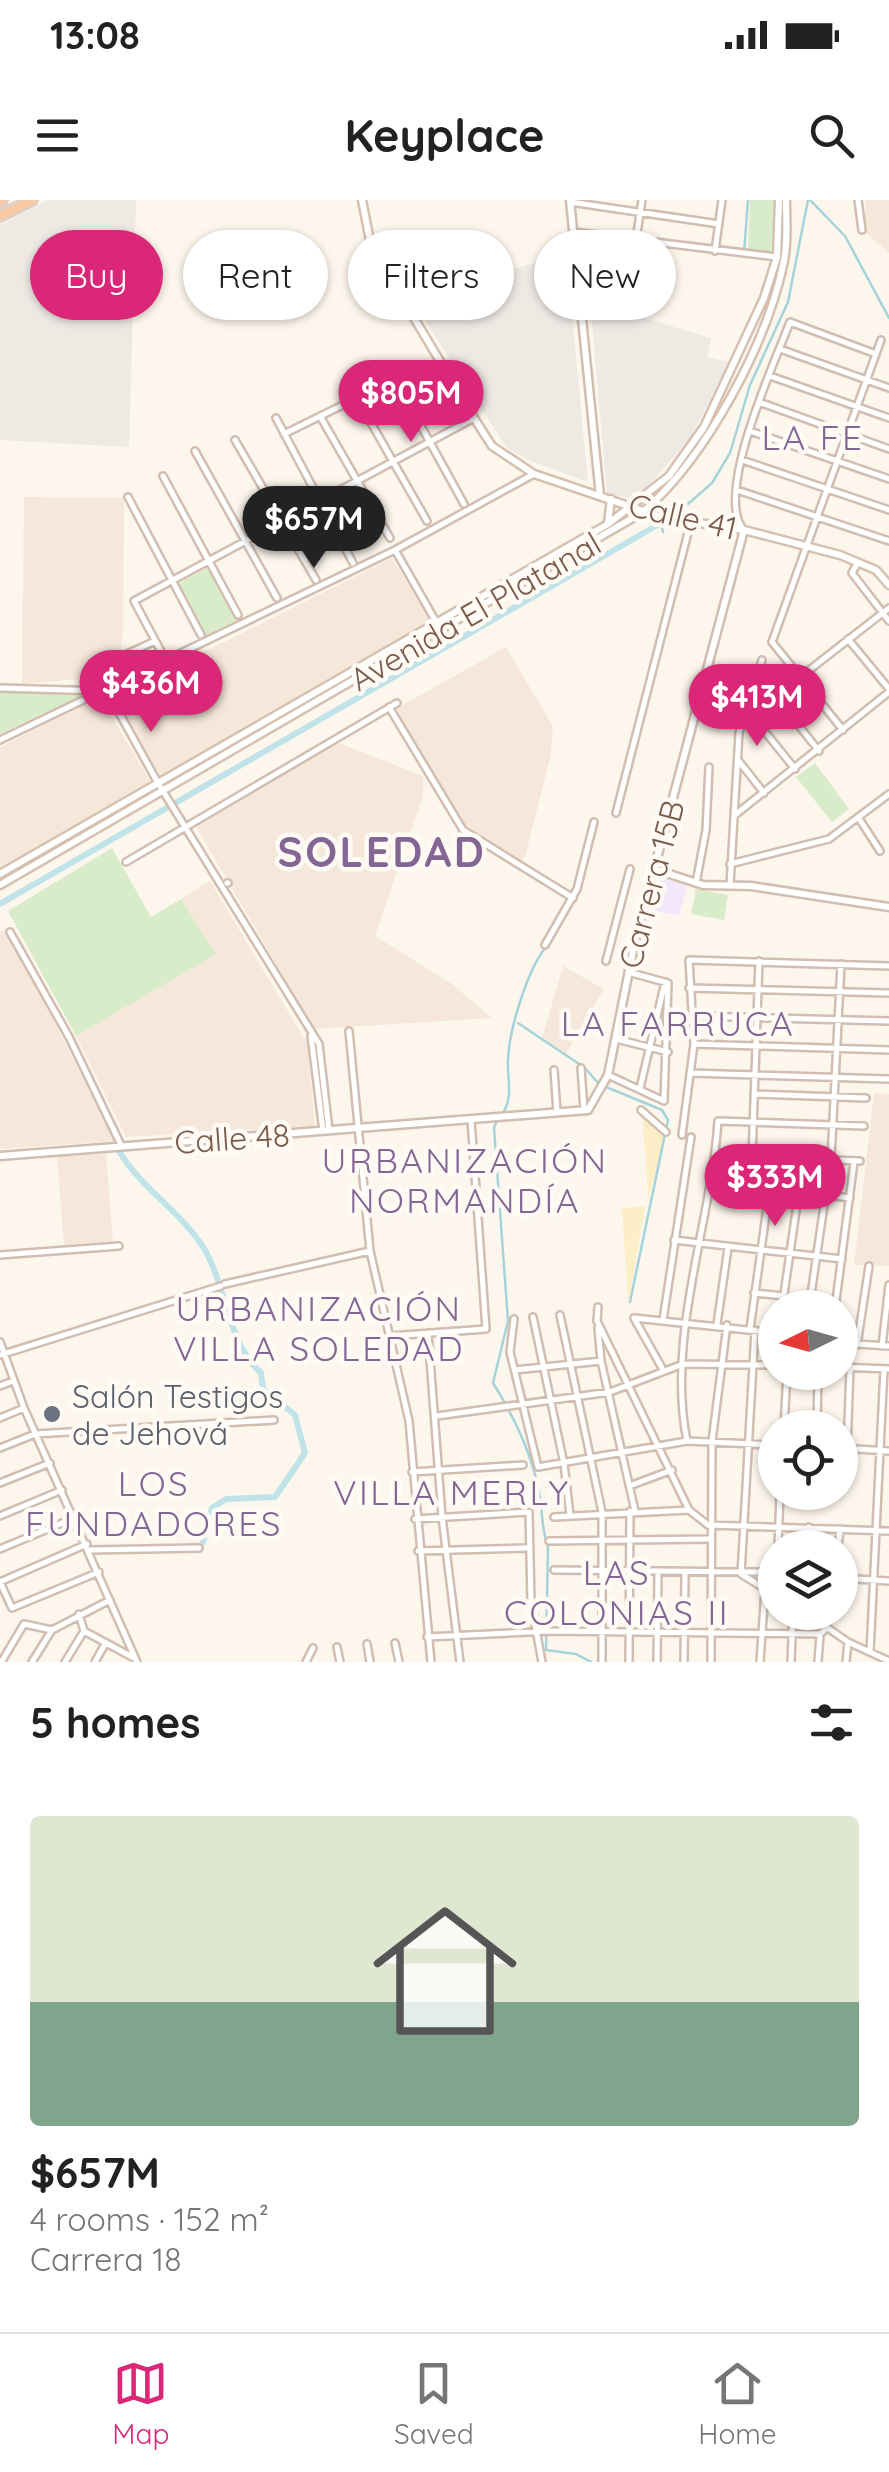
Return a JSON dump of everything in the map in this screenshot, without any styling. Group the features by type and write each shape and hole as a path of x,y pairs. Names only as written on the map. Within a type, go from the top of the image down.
{"highway":[{"path":"0,216 27,201"}],"main road":[{"name":"Calle 41","path":"362,200 372,246 492,446 534,474 644,512 810,546 888,576"},
{"name":"Avenida El Platanal","path":"0,874 633,508 669,476 698,436 750,331 777,257 783,200"},
{"name":"Avenida El Platanal","path":"0,885 165,794 644,512 702,449 761,328 784,258 783,200"},
{"path":"570,201 574,230"},
{"path":"583,320 600,496"},
{"path":"608,524 611,499"},
{"name":"Carrera 15B","path":"584,1113 608,1074 628,972 744,530"},
{"path":"654,870 696,884 730,885 889,907"},
{"name":"Calle 48","path":"0,1156 501,1116 584,1113"}],"street":[{"path":"637,230 642,200"},
{"path":"716,252 722,200"},
{"path":"858,200 862,230"},
{"path":"570,201 718,224"},
{"path":"676,246 777,257"},
{"name":"Carrera 15B","path":"744,530 735,514 742,460 790,322 876,354"},
{"path":"844,730 772,642 810,546 881,340"},
{"path":"780,350 889,388"},
{"path":"389,368 464,504"},
{"path":"770,376 889,418"},
{"path":"350,386 427,521"},
{"path":"284,434 357,398"},
{"path":"760,402 889,449"},
{"path":"320,416 390,538"},
{"path":"276,418 353,564"},
{"path":"163,656 134,601 474,418"},
{"path":"750,431 889,480"},
{"path":"235,440 316,580"},
{"path":"195,451 277,598"},
{"path":"742,460 889,510"},
{"path":"0,740 395,550 534,474"},
{"path":"163,476 238,615"},
{"path":"737,490 889,542"},
{"path":"128,496 201,635"},
{"path":"616,813 691,521"},
{"path":"395,550 435,620"},
{"path":"858,562 852,573 886,610 889,621"},
{"path":"799,678 886,610"},
{"path":"734,815 819,751 889,691 848,639"},
{"path":"128,653 155,640"},
{"path":"730,885 736,758 746,708 762,660"},
{"path":"756,673 819,751"},
{"path":"0,688 107,691"},
{"path":"107,691 158,783 313,1037 326,1131"},
{"path":"126,862 398,702"},
{"path":"389,707 463,830 573,898"},
{"path":"746,708 795,769"},
{"path":"736,758 764,793"},
{"path":"696,884 706,830 709,767"},
{"path":"730,864 828,839 889,794"},
{"path":"858,817 880,851"},
{"path":"546,945 573,898 594,822"},
{"path":"606,961 630,869"},
{"path":"10,932 69,1037 120,1146"},
{"path":"682,1135 694,1044 689,960 889,966"},
{"path":"755,1158 759,960"},
{"path":"811,1290 834,1126 841,964"},
{"path":"628,972 666,983"},
{"path":"640,1088 646,1047 666,983"},
{"path":"608,1074 664,1101 668,1052 666,983"},
{"path":"689,988 889,994"},
{"path":"691,1016 889,1021"},
{"path":"349,1031 370,1251 409,1421 431,1662"},
{"path":"613,1038 668,1052"},
{"path":"694,1044 889,1050"},
{"path":"581,1068 584,1113"},
{"path":"554,1070 557,1115"},
{"path":"690,1073 889,1078"},
{"path":"755,1094 866,1098"},
{"path":"641,1110 666,1132"},
{"path":"390,1336 486,1329 471,1120"},
{"path":"687,1441 682,1408 688,1320 718,1121 864,1126"},
{"path":"663,1320 691,1137"},
{"path":"785,1290 804,1156"},
{"path":"838,1290 858,1161 804,1156 755,1158 742,1162 734,1195 798,1190 850,1198"},
{"path":"741,1574 754,1292 769,1190 767,1167 755,1158"},
{"path":"674,1240 842,1260"},
{"path":"0,1255 119,1246"},
{"path":"717,1324 728,1248"},
{"path":"2,1355 223,1285 370,1251"},
{"path":"858,1338 869,1266"},
{"path":"858,1345 886,1346 889,1285"},
{"path":"754,1292 758,1293"},
{"path":"598,1306 601,1361 631,1486 629,1662"},
{"path":"560,1315 602,1512 602,1662"},
{"path":"533,1317 564,1464 570,1515"},
{"path":"514,1318 509,1340 538,1468 687,1441 758,1444"},
{"path":"662,1369 634,1318 688,1320 758,1330"},
{"path":"597,1321 690,1510 708,1524 889,1530"},
{"path":"711,1662 708,1524 712,1441 727,1326"},
{"path":"428,1332 445,1550 460,1662"},
{"path":"0,1342 35,1434 128,1636 132,1660"},
{"path":"516,1370 601,1361"},
{"path":"437,1416 610,1392 662,1369 684,1364 758,1364"},
{"path":"858,1368 887,1369 878,1450 873,1656"},
{"path":"0,1386 13,1381"},
{"path":"0,1418 24,1408"},
{"path":"0,1448 35,1434 274,1420"},
{"path":"858,1449 889,1451"},
{"path":"0,1482 50,1462"},
{"path":"412,1472 523,1466"},
{"path":"631,1486 672,1470"},
{"path":"0,1516 62,1490"},
{"path":"554,1516 690,1510"},
{"path":"779,1510 779,1530"},
{"path":"415,1519 529,1512 526,1548 542,1631 542,1662"},
{"path":"0,1549 74,1518"},
{"path":"549,1541 709,1539"},
{"path":"99,1572 12,1608 0,1582 89,1547 199,1548"},
{"path":"418,1552 526,1548"},
{"path":"554,1570 758,1573"},
{"path":"657,1662 658,1572"},
{"path":"684,1662 685,1573"},
{"path":"741,1574 758,1585"},
{"path":"858,1579 889,1581"},
{"path":"32,1662 52,1630 110,1600"},
{"path":"79,1614 84,1631 132,1660"},
{"path":"2,1661 24,1624 52,1630"},
{"path":"818,1662 820,1634 824,1630"},
{"path":"829,1630 889,1661"},
{"path":"64,1662 84,1631"},
{"path":"426,1637 542,1631 820,1634"},
{"path":"760,1662 762,1632"},
{"path":"791,1662 792,1632"},
{"path":"846,1662 848,1642"},
{"path":"395,1643 400,1662"},
{"path":"95,1662 106,1644"},
{"path":"367,1644 370,1662"},
{"path":"337,1647 340,1662"}],"shaded area":[{"path":"48,200 136,200 135,230 30,230 30,320 133,320 129,447 0,440 0,225"},
{"path":"866,200 889,200 889,253 864,231"},
{"path":"534,263 534,320 572,320 588,482 528,460 506,447 425,320 514,320 514,269"},
{"path":"592,320 650,320 711,338 707,357 729,362 691,437 636,500 607,493"},
{"path":"24,497 124,498 123,630 116,684 103,677 22,684"},
{"path":"392,558 430,620 160,776 114,697"},
{"path":"506,647 553,727 550,758 525,857 519,862 458,820 396,709"},
{"path":"100,697 150,781 0,868 0,747"},
{"path":"336,742 423,776 423,796 375,936 452,984 492,1018 314,1029 195,825"},
{"path":"657,873 688,883 679,916 649,909"},
{"path":"210,881 307,1043 315,1126 126,1137 76,1036 215,954 181,899"},
{"path":"4,930 114,1141 0,1149 0,932"},
{"path":"563,966 604,989 566,1053 542,1038"},
{"path":"874,1093 889,1094 889,1266 854,1265"},
{"path":"106,1154 113,1241 64,1245 57,1156"}],"green space":[{"path":"750,200 775,200 771,253 748,251"},
{"path":"209,567 237,620 204,637 177,584"},
{"path":"0,691 83,695 0,734"},
{"path":"815,763 849,809 832,822 796,777"},
{"path":"112,848 151,917 181,899 216,954 76,1036 8,911"},
{"path":"696,889 728,895 724,920 691,914"}],"sand":[{"path":"642,1112 666,1132 648,1200 648,1195"},
{"path":"645,1206 629,1300 628,1301 622,1208"}],"waterway":[{"path":"744,253 748,200"},
{"path":"673,517 712,483 730,453 750,385 788,302 808,200"},
{"path":"810,200 845,236 889,318"},
{"path":"663,532 661,523 666,521"},
{"path":"0,904 661,523"},
{"path":"502,1114 509,1095 508,1060 515,1017 545,948"},
{"path":"518,1023 585,1068 599,1084"},
{"path":"606,1087 662,1110 668,1120 630,1302"},
{"path":"497,1120 494,1128 508,1321 493,1383 521,1435 539,1492 548,1546 546,1650 576,1654 591,1662"},
{"path":"119,1151 206,1252 241,1346 261,1373 263,1389 295,1415 305,1453 275,1497 226,1499 212,1508 203,1542"}],"place":[{"name":"Salón Testigos de Jehová","path":"52,1414"}],"district":[{"name":"LA FE","path":"813,437"},
{"name":"SOLEDAD","path":"382,851"},
{"name":"LA FARRUCA","path":"678,1023"},
{"name":"URBANIZACIÓN NORMANDÍA","path":"465,1180"},
{"name":"URBANIZACIÓN VILLA SOLEDAD","path":"319,1328"},
{"name":"VILLA MERLY","path":"452,1492"},
{"name":"LOS FUNDADORES","path":"154,1503"},
{"name":"LAS COLONIAS II","path":"617,1592"}]}
